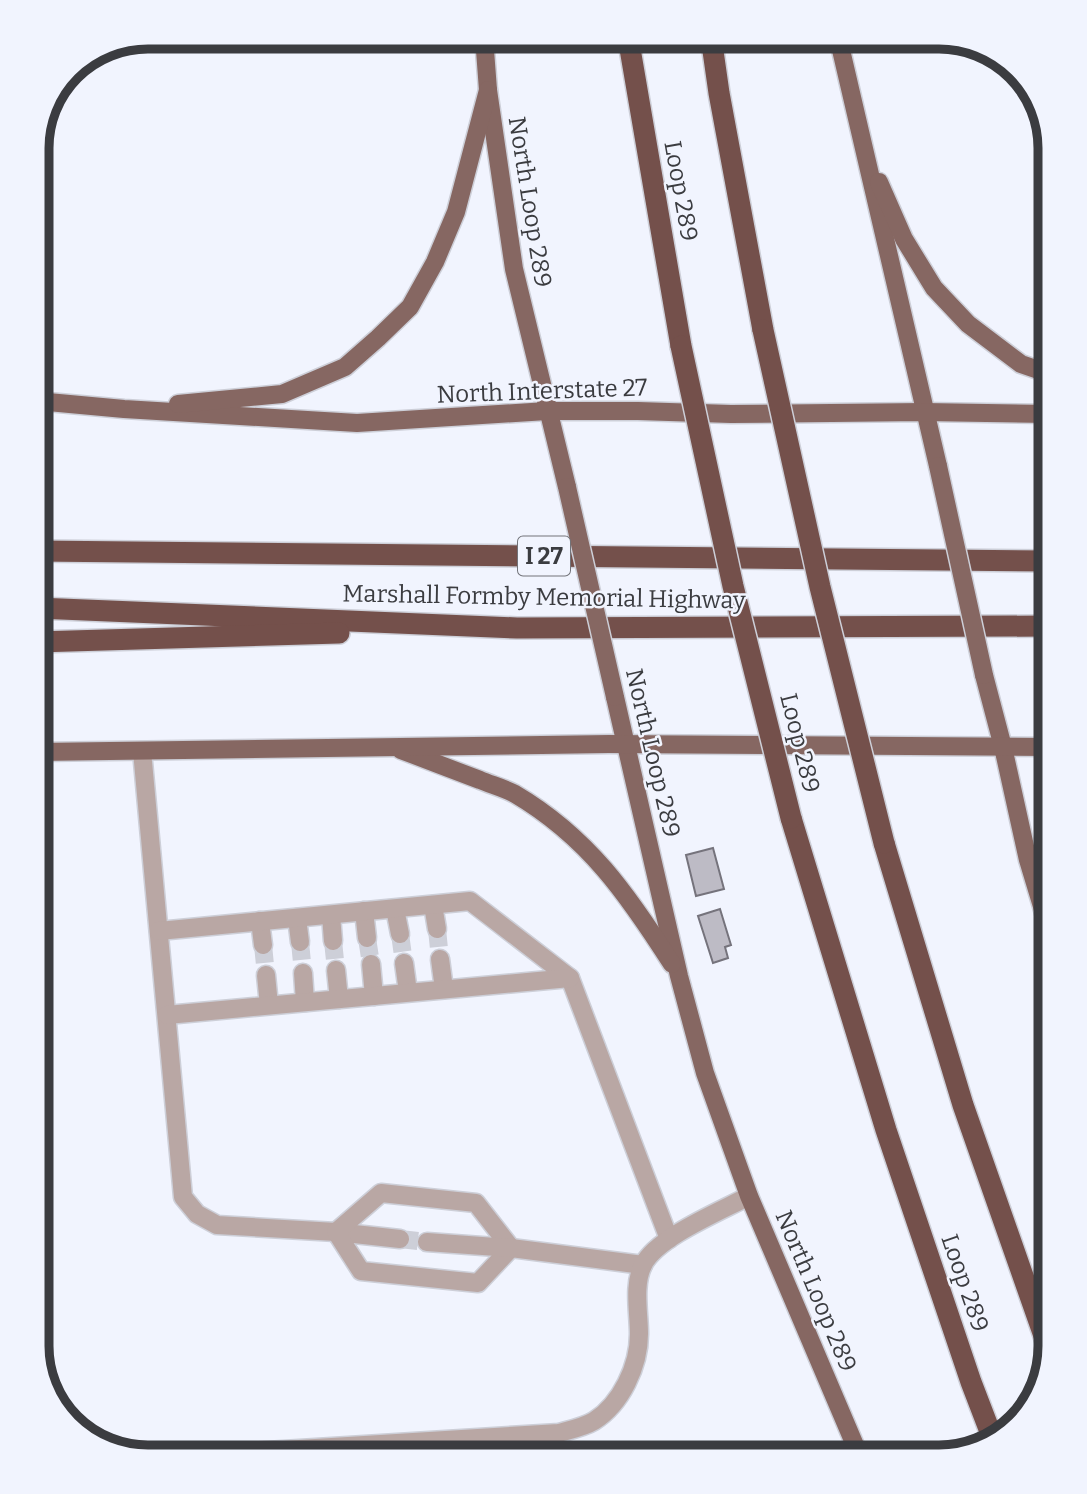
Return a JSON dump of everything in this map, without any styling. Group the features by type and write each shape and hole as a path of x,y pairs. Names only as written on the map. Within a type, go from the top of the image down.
{"highway":[{"name":"Loop 289","path":"630,49 681,346 733,586 791,818 886,1130 990,1431"},
{"path":"713,49 763,330 820,587 884,843 963,1105 1038,1319"},
{"name":"Marshall Formby Memorial Highway","path":"49,551 1038,561"},
{"name":"Marshall Formby Memorial Highway","path":"49,608 517,628 1038,626"},
{"path":"49,642 517,628"}],"main road":[{"name":"North Loop 289","path":"485,49 488,90 514,269 679,976 705,1073 749,1196 855,1445"},
{"path":"841,49 984,676 1038,893"},
{"path":"49,410 124,409 282,394 345,367 410,307 435,262 456,212 488,90"},
{"path":"861,139 904,239 934,288 968,324 1021,364 1038,370"},
{"name":"North Interstate 27","path":"49,402 356,423 547,411 1038,414"},
{"path":"49,752 626,744 1038,747"},
{"path":"391,746 513,793 553,820 586,848 615,880 679,976"}],"lane":[{"path":"142,751 183,1196 197,1214 217,1225 337,1232 400,1240"},
{"path":"159,930 470,901 570,978 669,1239"},
{"path":"433,905 436,929"},
{"path":"395,909 400,934"},
{"path":"364,911 367,938"},
{"path":"331,915 334,941"},
{"path":"297,918 300,942"},
{"path":"260,921 263,945"},
{"path":"440,959 444,989"},
{"path":"404,963 408,992"},
{"path":"370,964 374,996"},
{"path":"336,970 339,999"},
{"path":"303,973 305,1002"},
{"path":"266,975 269,1005"},
{"path":"167,1015 570,978"},
{"path":"337,1232 381,1193 476,1203 512,1248"},
{"path":"363,1445 559,1433 592,1423 611,1407 631,1377 639,1337 636,1292 643,1265 659,1245 749,1196"},
{"path":"337,1232 362,1271 478,1283 512,1248"},
{"path":"427,1242 512,1248 643,1265"}],"building":[{"path":"713,848 724,889 696,896 686,855"},
{"path":"720,909 731,945 725,947 728,958 713,963 698,916"}],"tunnel":[{"path":"437,929 440,959"},
{"path":"400,934 404,963"},
{"path":"367,938 371,964"},
{"path":"333,941 336,970"},
{"path":"300,942 303,973"},
{"path":"263,945 266,975"},
{"path":"400,1239 427,1242"}]}
